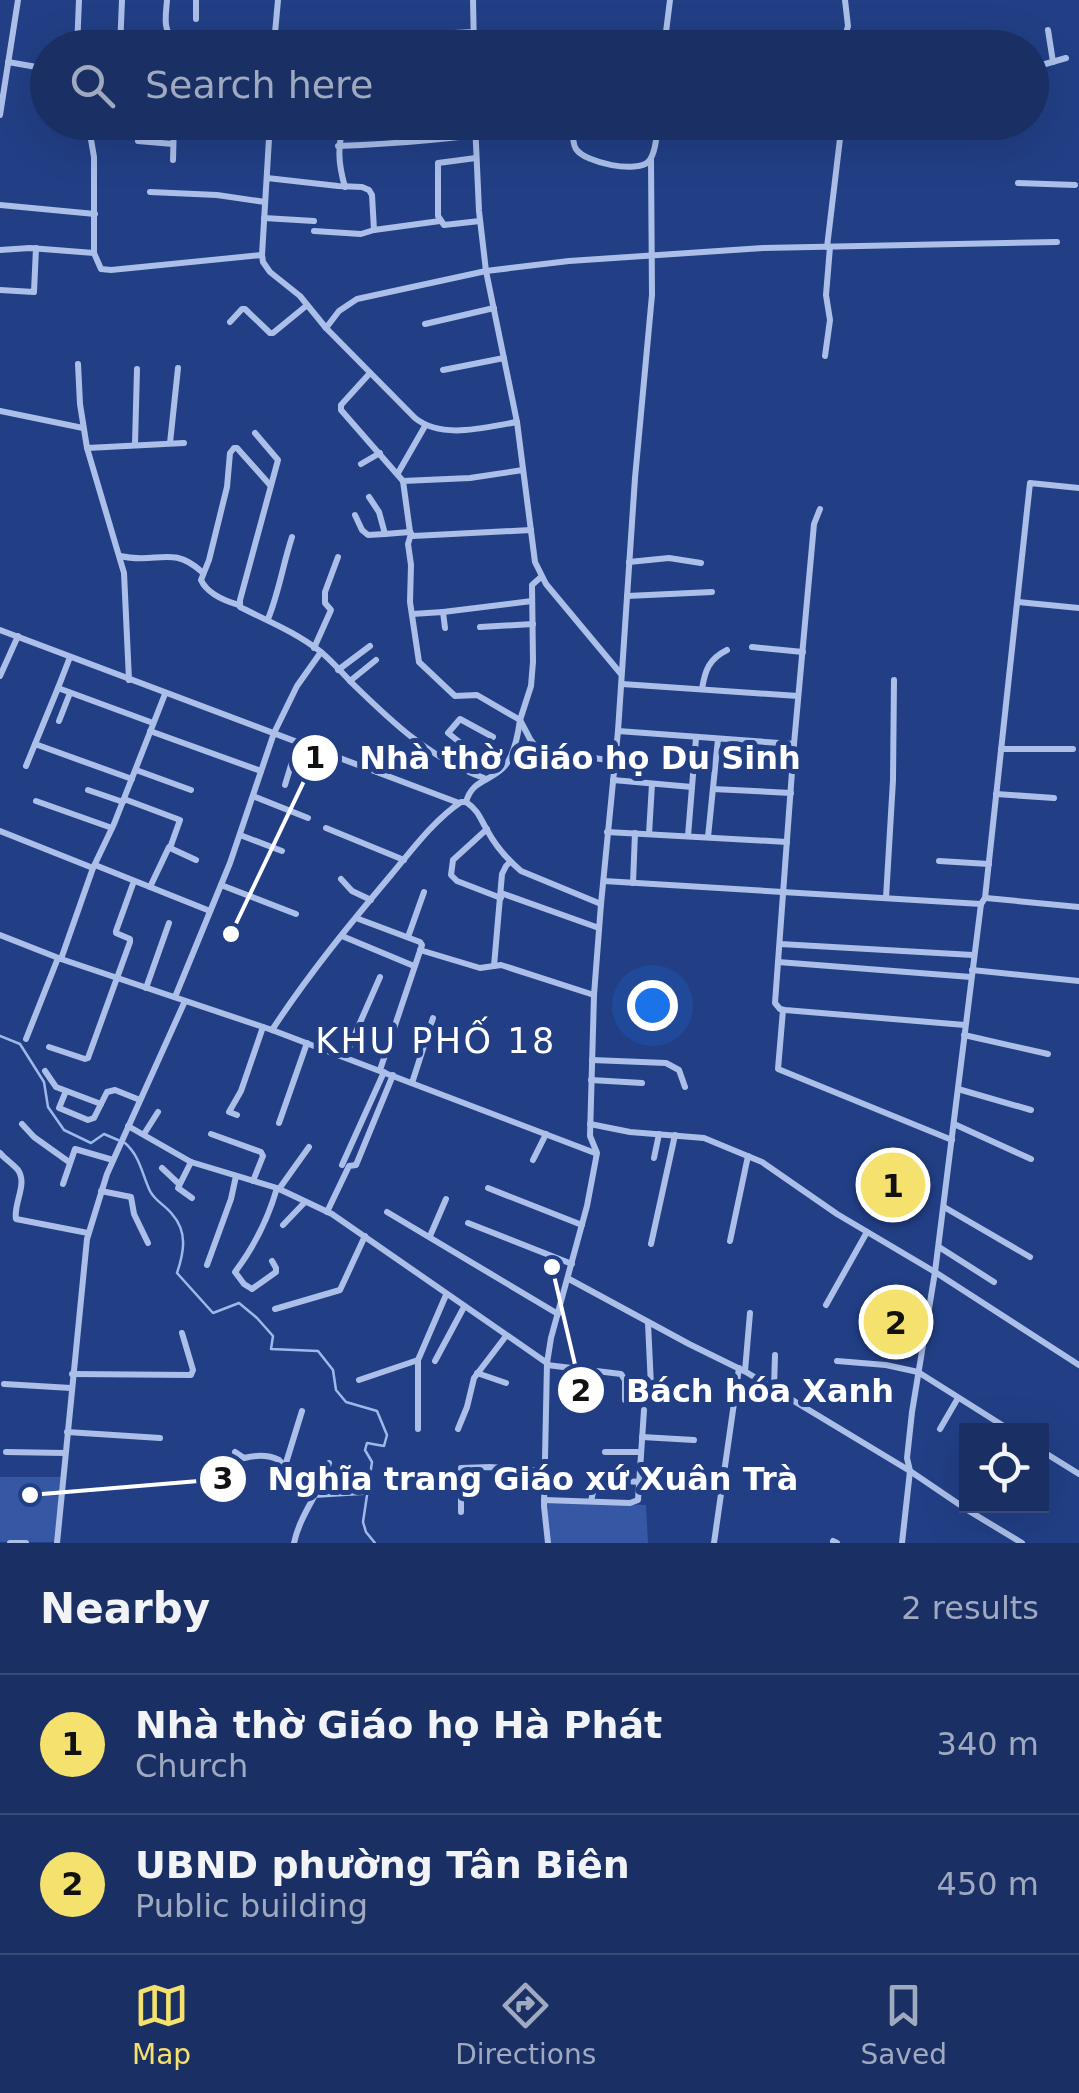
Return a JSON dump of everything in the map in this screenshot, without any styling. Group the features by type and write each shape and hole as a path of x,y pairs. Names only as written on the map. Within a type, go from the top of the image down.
{"street":[{"path":"0,115 18,0"},
{"path":"78,30 79,0"},
{"path":"121,30 122,0"},
{"path":"167,0 167,30"},
{"path":"196,0 196,19"},
{"path":"275,30 278,0"},
{"path":"474,0 474,30"},
{"path":"666,30 670,0"},
{"path":"845,0 847,30"},
{"path":"0,30 12,32"},
{"path":"1049,36 1053,62"},
{"path":"1049,63 1066,58"},
{"path":"5,66 30,67"},
{"path":"91,140 94,253 98,266 106,270 262,255"},
{"path":"172,160 174,140"},
{"path":"269,140 262,255 270,272 290,287 425,426 468,429 518,422"},
{"path":"340,140 339,168 344,186"},
{"path":"338,146 436,140"},
{"path":"475,140 486,271 518,422 535,562 542,577 622,679 798,696"},
{"path":"574,140 576,149 590,160 610,165 636,167 651,158"},
{"path":"548,1543 544,1500 547,1364 596,1153 590,1142 594,996 652,295 654,140"},
{"path":"826,356 829,248 840,140"},
{"path":"138,141 174,144"},
{"path":"476,158 438,163 440,221 444,225 480,221"},
{"path":"267,178 369,190 374,230"},
{"path":"1018,183 1076,187"},
{"path":"150,192 265,202"},
{"path":"0,205 95,214"},
{"path":"264,218 314,221"},
{"path":"314,231 361,234 440,221"},
{"path":"326,328 339,311 357,299 486,271 570,260 763,248 1057,242"},
{"path":"0,250 36,248 94,253"},
{"path":"0,290 34,292 36,248"},
{"path":"230,322 245,309 273,334 306,306"},
{"path":"425,324 494,308"},
{"path":"443,370 504,358"},
{"path":"78,364 86,448 124,572 129,680"},
{"path":"170,443 178,368"},
{"path":"134,444 138,369"},
{"path":"370,372 341,408 400,477 410,533 410,602 420,662 455,696 478,696 520,720 538,750 615,761"},
{"path":"0,411 83,428"},
{"path":"400,477 425,426"},
{"path":"240,605 278,460 255,433"},
{"path":"86,448 184,443"},
{"path":"271,486 234,448 209,560 202,573 204,588 268,619 317,650 424,748 484,778"},
{"path":"361,464 380,452"},
{"path":"400,477 470,478 524,470"},
{"path":"902,1543 910,1471 907,1458 936,1272 971,974 989,864 1030,483 1079,488"},
{"path":"369,497 385,534"},
{"path":"820,509 814,524 774,1000 783,1010 965,1025"},
{"path":"355,514 368,535 410,533 418,537 531,530"},
{"path":"268,619 292,537"},
{"path":"120,556 146,560 175,555 202,573"},
{"path":"175,998 221,886 274,733 317,650 331,610 324,599 338,557"},
{"path":"629,562 669,558 701,563"},
{"path":"272,1030 303,984 404,860 484,778 508,764 531,686 532,585 542,577"},
{"path":"626,596 712,592"},
{"path":"412,614 532,601"},
{"path":"1018,602 1079,608"},
{"path":"443,612 445,628"},
{"path":"480,627 533,624"},
{"path":"0,630 462,802 477,811 486,830 521,871 601,904"},
{"path":"0,676 18,636"},
{"path":"338,670 370,646"},
{"path":"752,646 803,652"},
{"path":"702,689 710,663 728,650"},
{"path":"26,766 70,657"},
{"path":"350,681 376,660"},
{"path":"886,898 894,680"},
{"path":"58,688 261,771"},
{"path":"59,721 70,693"},
{"path":"26,1039 164,694"},
{"path":"493,737 460,720 448,733 498,773"},
{"path":"618,731 794,744"},
{"path":"688,836 696,738"},
{"path":"708,837 718,739"},
{"path":"285,785 298,742"},
{"path":"35,744 132,779"},
{"path":"1001,749 1073,749"},
{"path":"136,770 191,790"},
{"path":"613,780 692,787"},
{"path":"649,834 652,784"},
{"path":"713,789 791,793"},
{"path":"88,790 180,820 150,887"},
{"path":"996,794 1054,798"},
{"path":"253,796 308,818"},
{"path":"36,801 112,828"},
{"path":"326,828 404,860"},
{"path":"486,830 454,860 454,880 600,928"},
{"path":"0,832 210,911"},
{"path":"607,832 788,842"},
{"path":"633,883 635,833"},
{"path":"240,835 282,851"},
{"path":"170,847 196,860"},
{"path":"939,861 989,864"},
{"path":"494,966 503,870 510,862"},
{"path":"341,879 352,891 370,900"},
{"path":"49,1046 88,1058 130,940 116,930 134,880"},
{"path":"604,881 1079,907"},
{"path":"221,886 296,914"},
{"path":"408,937 424,892"},
{"path":"342,1165 382,1071 421,943 356,918"},
{"path":"146,988 169,923"},
{"path":"0,935 308,1043 596,1153"},
{"path":"342,936 414,966"},
{"path":"780,944 974,954"},
{"path":"420,950 480,968 514,969 594,996"},
{"path":"778,962 1079,982"},
{"path":"345,1057 380,977"},
{"path":"57,1543 88,1233 123,1136 185,1001"},
{"path":"783,1010 778,1070 952,1140"},
{"path":"412,1082 432,1018"},
{"path":"238,1116 229,1112 241,1092 263,1027"},
{"path":"964,1036 1048,1054"},
{"path":"279,1123 308,1043"},
{"path":"592,1060 666,1063 680,1070 685,1087"},
{"path":"45,1071 56,1087 101,1104"},
{"path":"328,1212 349,1166 356,1164 393,1076"},
{"path":"591,1080 642,1082"},
{"path":"958,1089 1030,1110"},
{"path":"66,1091 59,1106 61,1111 92,1120 107,1092 112,1090 140,1100"},
{"path":"144,1134 158,1112"},
{"path":"22,1124 69,1162"},
{"path":"590,1124 704,1138 762,1162 814,1199 1079,1365"},
{"path":"954,1124 1031,1159"},
{"path":"128,1126 190,1162 278,1189 328,1212 547,1364 621,1374 625,1380 625,1400"},
{"path":"211,1134 262,1152 254,1181"},
{"path":"532,1160 546,1134"},
{"path":"654,1158 659,1134"},
{"path":"652,1244 675,1135"},
{"path":"272,1261 276,1271 252,1288 235,1272 266,1222 278,1189 309,1147"},
{"path":"63,1184 75,1149 113,1160"},
{"path":"0,1153 21,1175 16,1218 88,1233"},
{"path":"730,1241 748,1156"},
{"path":"190,1162 178,1189 192,1198"},
{"path":"162,1168 179,1184"},
{"path":"207,1265 236,1176"},
{"path":"488,1188 582,1225"},
{"path":"101,1191 131,1197 136,1220 148,1243"},
{"path":"430,1236 446,1198"},
{"path":"282,1225 305,1202"},
{"path":"944,1207 1030,1257"},
{"path":"387,1212 558,1314"},
{"path":"468,1223 572,1264"},
{"path":"826,1305 867,1232"},
{"path":"275,1309 340,1290 364,1236"},
{"path":"939,1247 994,1282"},
{"path":"568,1278 742,1370 1022,1543"},
{"path":"418,1429 418,1360 446,1295"},
{"path":"435,1361 464,1306"},
{"path":"714,1543 750,1313"},
{"path":"648,1322 651,1386"},
{"path":"72,1374 191,1375 193,1370 182,1333"},
{"path":"458,1430 473,1380 506,1336"},
{"path":"774,1389 775,1355"},
{"path":"359,1380 418,1360"},
{"path":"838,1361 886,1364 918,1372 999,1423"},
{"path":"478,1373 506,1384"},
{"path":"4,1384 71,1388"},
{"path":"940,1429 958,1398"},
{"path":"544,1500 635,1502 639,1497 644,1410"},
{"path":"285,1466 302,1411"},
{"path":"67,1432 160,1438"},
{"path":"642,1438 694,1440"},
{"path":"250,1446 253,1455"},
{"path":"6,1452 65,1454"},
{"path":"236,1452 244,1458 272,1457 314,1495 364,1492"},
{"path":"605,1452 641,1452"},
{"path":"1049,1455 1079,1474"},
{"path":"294,1543 329,1463"},
{"path":"461,1512 460,1468 544,1471"},
{"path":"591,1501 596,1479 640,1482"},
{"path":"12,1543 26,1543"}],"shaded area":[{"path":"0,1477 61,1477 55,1542 0,1542"},
{"path":"546,1502 646,1505 648,1543 550,1543"}],"waterway":[{"path":"0,1036 20,1044 44,1082 48,1107 64,1130 91,1143 104,1134 118,1140"},
{"path":"125,1143 137,1159 152,1194 181,1228 183,1250 177,1273 213,1313 239,1303 273,1336 271,1349 318,1351 333,1370 336,1390 346,1402 377,1411 387,1435 384,1446 367,1443 365,1450 372,1462 363,1522 375,1543"}],"place":[{"name":"Nhà thờ Giáo họ Du Sinh","path":"231,934"},
{"name":"Nhà thờ Giáo họ Hà Phát","path":"893,1185"},
{"name":"Bách hóa Xanh","path":"552,1267"},
{"name":"UBND phường Tân Biên","path":"896,1322"},
{"name":"Nghĩa trang Giáo xứ Xuân Trà","path":"30,1495"}],"district":[{"name":"KHU PHỐ 18","path":"436,1041"}]}
